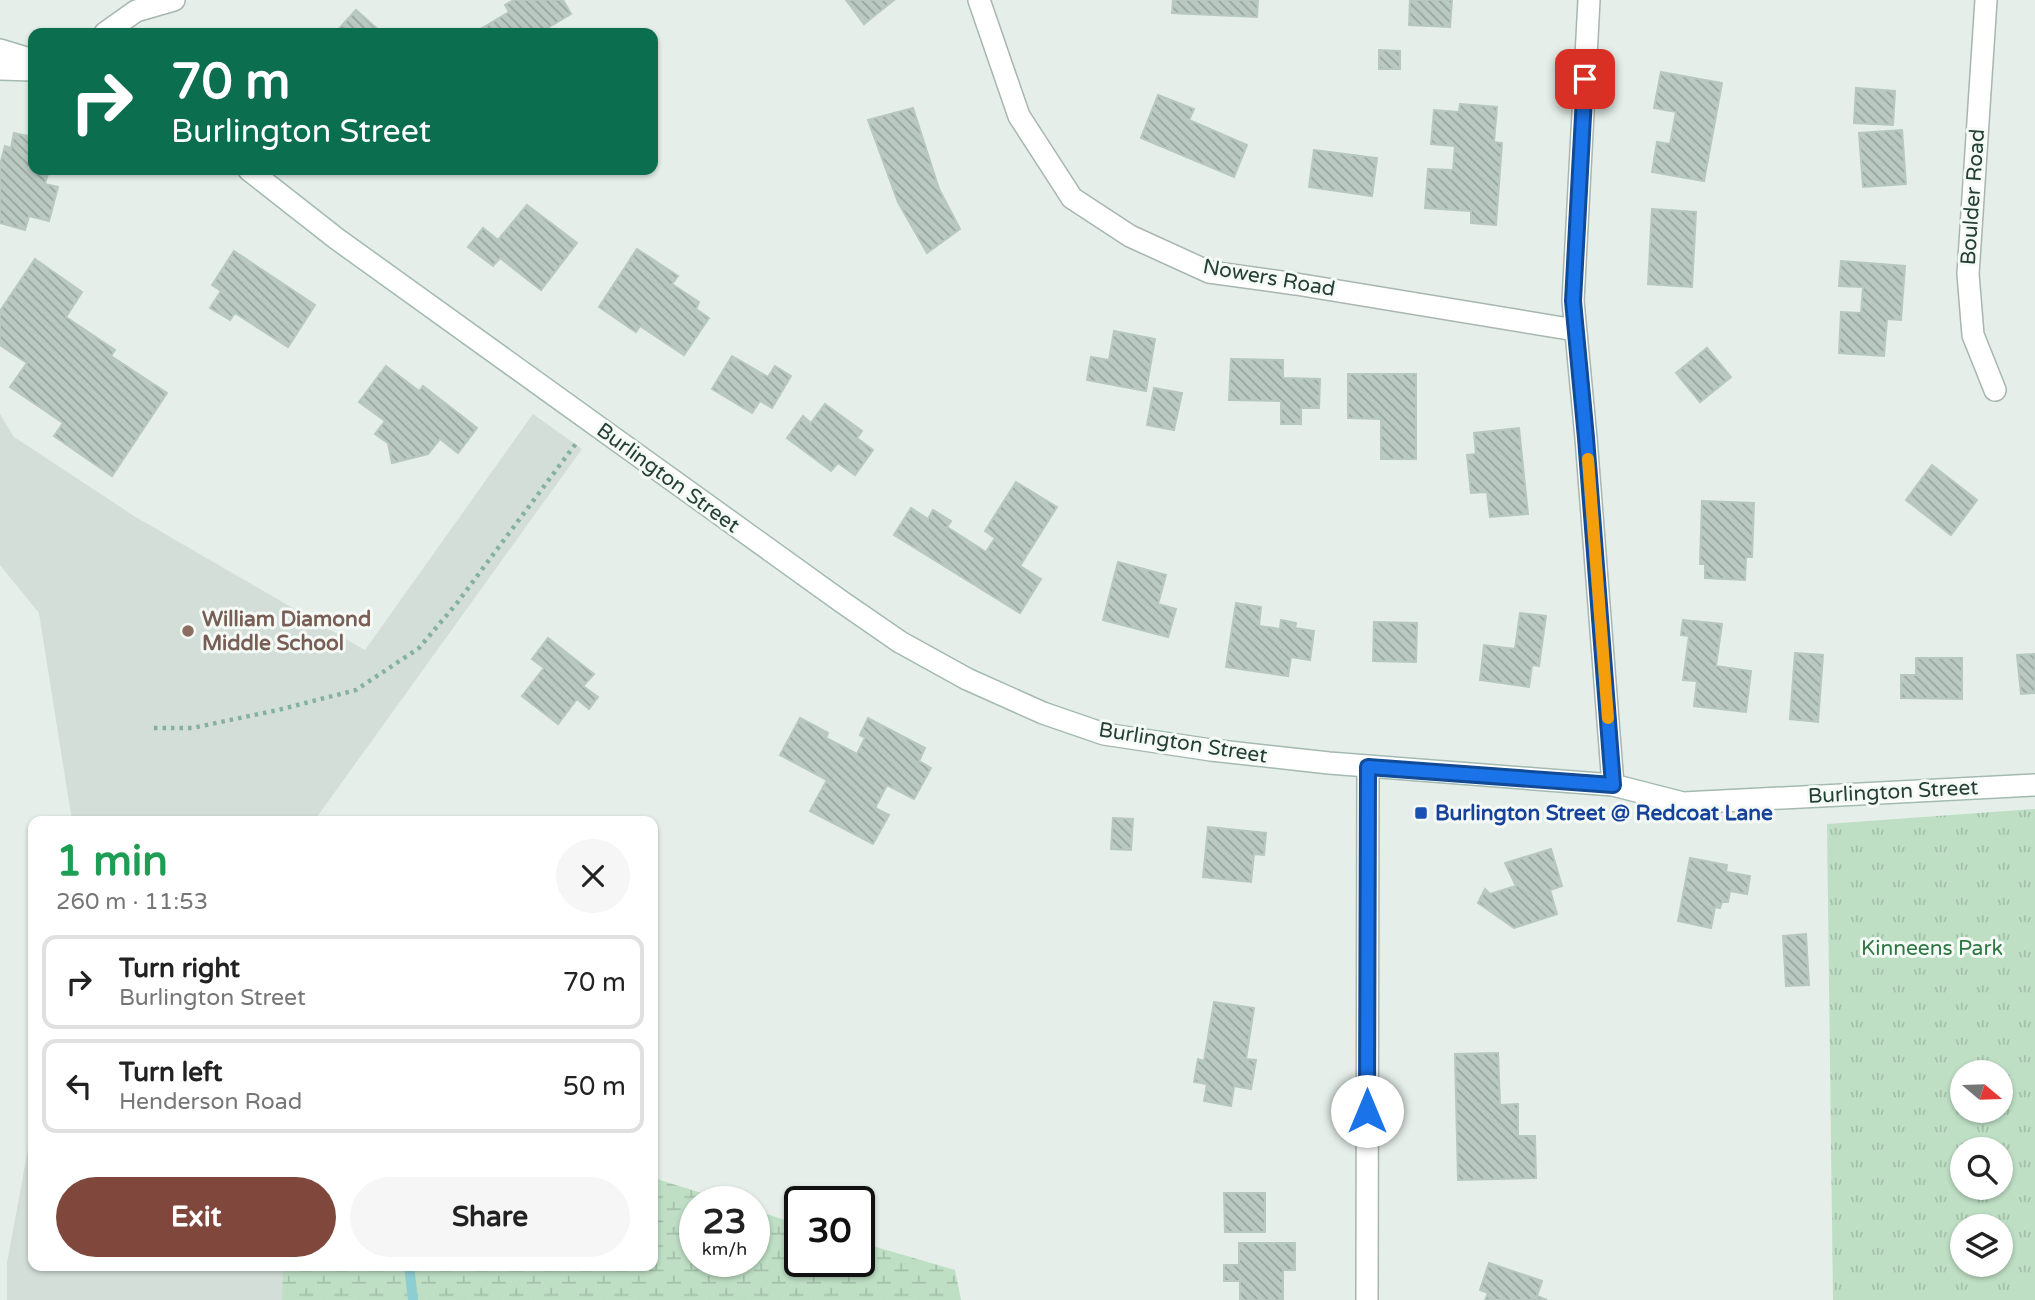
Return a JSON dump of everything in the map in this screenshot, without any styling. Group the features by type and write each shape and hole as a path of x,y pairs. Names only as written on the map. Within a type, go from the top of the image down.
{"street":[{"path":"113,28 136,11 174,0"},
{"name":"Nowers Road","path":"979,0 1019,116 1072,198 1130,236 1209,272 1575,330"},
{"path":"1589,0 1573,301 1613,785"},
{"name":"Boulder Road","path":"1986,0 1968,274 1973,335 1995,390"},
{"path":"0,50 28,58"},
{"path":"0,69 28,69"},
{"name":"Burlington Street","path":"255,175 337,239 590,423 900,642 967,679 1043,713 1104,734 1211,750 1368,767 1613,785 1683,803 2035,785"},
{"path":"1367,1300 1368,767"}],"path":[{"path":"154,728 192,728 356,690 418,648 457,603 590,423"}],"shaded area":[{"name":"William Diamond Middle School","path":"0,414 14,437 134,516 365,650 533,414 582,449 318,816 71,816 39,613 0,565"},
{"path":"28,1149 28,1271 386,1271 391,1300 7,1300 7,1263"}],"green space":[{"name":"Kinneens Park","path":"2035,809 2035,1300 1833,1300 1827,824"},
{"path":"658,1178 679,1186 679,1277 770,1277 770,1215 784,1220 784,1277 875,1277 875,1247 955,1270 961,1300 282,1300 283,1271 658,1271"}],"building":[{"path":"514,0 563,0 571,14 547,28 482,28 509,12 505,5"},
{"path":"846,0 894,0 864,24"},
{"path":"1173,0 1258,0 1257,17 1172,13"},
{"path":"1410,0 1452,0 1450,27 1409,25"},
{"path":"356,10 376,28 340,28"},
{"path":"1379,50 1400,51 1400,69 1379,69"},
{"path":"1661,72 1722,83 1704,181 1652,172 1657,142 1670,144 1676,112 1654,108"},
{"path":"1856,88 1895,91 1893,125 1854,123"},
{"path":"1158,95 1194,109 1189,120 1247,145 1234,177 1141,138"},
{"path":"1460,104 1497,107 1494,142 1502,143 1496,225 1471,223 1471,211 1425,208 1428,169 1453,170 1455,146 1431,144 1434,110 1459,112"},
{"path":"913,108 939,189 960,229 927,253 898,202 868,120"},
{"path":"1902,130 1906,184 1863,187 1859,133"},
{"path":"14,133 28,136 28,175 48,175 45,184 58,187 49,221 29,216 25,230 0,223 0,165 5,146 11,148"},
{"path":"1314,150 1377,158 1372,196 1309,187"},
{"path":"527,205 577,243 541,290 500,258 493,266 468,247 483,228 498,240"},
{"path":"1652,209 1696,212 1692,287 1648,284"},
{"path":"637,249 678,276 672,284 699,302 696,309 709,318 684,355 640,326 636,332 599,307"},
{"path":"234,251 315,305 288,347 235,313 230,320 210,308 221,291 212,285"},
{"path":"35,259 82,292 66,317 115,350 111,356 167,393 112,476 54,436 63,423 10,387 27,363 0,345 0,311"},
{"path":"1841,261 1905,266 1901,320 1887,319 1884,356 1839,353 1841,312 1861,313 1863,287 1839,286"},
{"path":"1114,331 1155,339 1146,391 1087,380 1091,357 1109,360"},
{"path":"1707,348 1731,377 1700,402 1676,373"},
{"path":"732,356 768,377 775,366 791,376 772,408 760,401 752,413 712,389"},
{"path":"1231,359 1283,360 1283,378 1320,379 1319,408 1301,408 1301,424 1281,424 1281,401 1229,400"},
{"path":"386,366 419,391 423,386 477,428 458,453 440,439 428,454 392,463 388,443 375,434 385,421 359,402"},
{"path":"1348,374 1416,374 1416,459 1381,459 1381,419 1348,418"},
{"path":"1154,388 1182,393 1174,430 1147,425"},
{"path":"825,404 862,431 857,438 873,450 855,475 838,463 831,471 787,438 803,416 811,423"},
{"path":"1519,428 1528,514 1490,517 1487,492 1471,493 1467,455 1476,454 1474,433"},
{"path":"1932,465 1977,500 1951,535 1906,500"},
{"path":"1016,482 1057,507 1020,566 1041,579 1020,613 894,535 911,508 928,519 933,510 951,521 947,527 986,552 995,538 985,531"},
{"path":"1702,501 1754,503 1752,557 1746,557 1745,580 1705,578 1705,564 1700,564"},
{"path":"1118,562 1166,575 1158,604 1176,609 1168,637 1103,620"},
{"path":"1236,603 1261,607 1259,626 1280,629 1281,620 1296,623 1295,628 1314,631 1310,660 1291,657 1288,676 1226,667"},
{"path":"1520,613 1546,616 1539,666 1532,665 1529,687 1480,680 1484,645 1515,649"},
{"path":"1683,620 1722,624 1716,666 1751,671 1746,712 1694,706 1697,681 1683,680 1689,636 1681,635"},
{"path":"1374,622 1417,623 1416,662 1373,661"},
{"path":"548,638 594,674 583,686 598,697 589,709 577,699 558,724 522,696 544,668 532,659"},
{"path":"1795,653 1823,655 1818,722 1790,719"},
{"path":"2035,654 2035,693 2021,694 2017,655"},
{"path":"1916,658 1962,658 1962,699 1901,698 1901,675 1916,675"},
{"path":"800,718 828,733 826,738 857,754 865,738 860,735 868,718 925,748 919,761 931,768 914,799 887,785 875,808 889,815 873,844 810,811 827,780 780,755"},
{"path":"1113,818 1133,819 1131,850 1111,849"},
{"path":"1208,827 1266,833 1264,855 1254,854 1251,882 1203,877"},
{"path":"1551,849 1562,886 1550,890 1557,914 1514,928 1478,903 1485,889 1490,894 1516,886 1505,863"},
{"path":"1690,858 1727,865 1726,872 1750,876 1747,894 1730,891 1728,902 1722,902 1720,908 1715,907 1711,928 1678,921"},
{"path":"1806,934 1809,985 1786,986 1783,936"},
{"path":"1214,1002 1254,1008 1246,1059 1256,1060 1251,1089 1234,1086 1231,1106 1204,1101 1207,1084 1194,1082 1198,1059 1204,1061"},
{"path":"1498,1053 1500,1105 1518,1104 1518,1136 1535,1136 1536,1178 1458,1180 1455,1054"},
{"path":"1224,1193 1265,1193 1265,1232 1225,1232"},
{"path":"1239,1243 1295,1243 1295,1270 1283,1270 1283,1300 1240,1300 1240,1281 1224,1281 1224,1265 1239,1265"},
{"path":"1489,1263 1542,1281 1537,1296 1547,1300 1485,1300 1488,1293 1480,1290"}],"waterway":[{"path":"410,1271 413,1300"}],"slow traffic":[{"path":"1588,459 1608,718"}],"place":[{"name":"William Diamond Middle School","path":"188,631"},
{"name":"Burlington Street @ Redcoat Lane","path":"1421,813"}],"route":[{"path":"1367,1111 1368,767 1613,785 1573,301 1585,79"}]}
